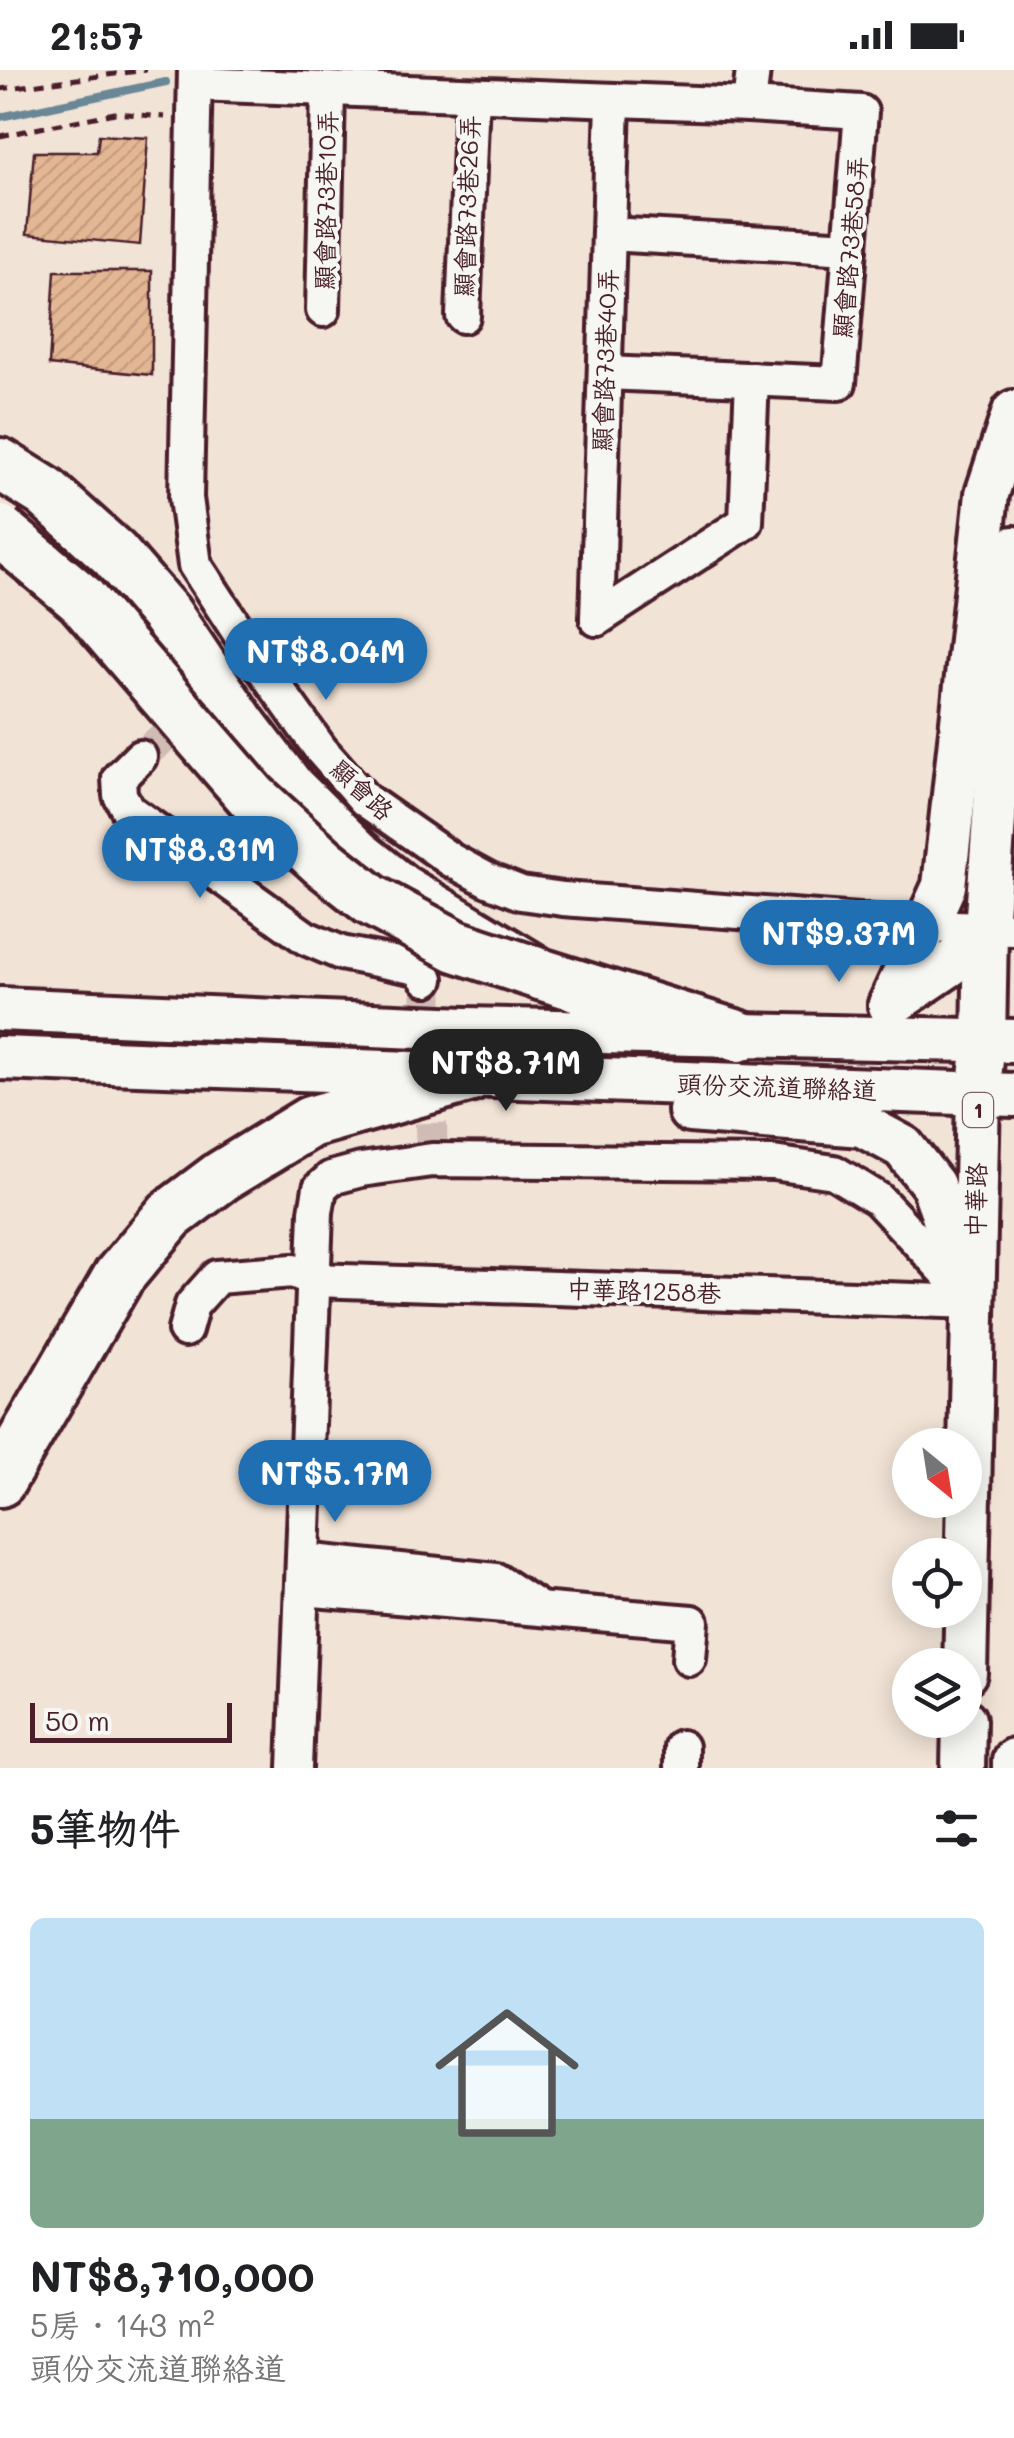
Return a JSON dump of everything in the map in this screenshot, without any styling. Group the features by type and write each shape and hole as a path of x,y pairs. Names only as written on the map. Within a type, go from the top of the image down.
{"highway":[{"path":"0,464 45,492 114,554 166,614 265,758 334,834 402,890 540,974"},
{"path":"0,531 81,599 253,798 371,900 456,946 738,1036"},
{"path":"0,1481 118,1276 170,1216 222,1176 310,1122 471,1076"}],"main road":[{"path":"890,1005 944,886 987,494 1014,412"},
{"name":"中華路","path":"966,1648 974,1302 999,1042 1014,548"},
{"path":"738,1036 846,1021 890,1005 1000,929"},
{"name":"頭份交流道聯絡道","path":"0,1009 466,1030 999,1042"},
{"name":"頭份交流道聯絡道","path":"0,1058 996,1094"},
{"path":"471,1076 500,1095 862,1125 902,1147 933,1185 952,1250 974,1302"},
{"path":"963,1768 964,1738"},
{"path":"1014,1760 1014,1768"}],"street":[{"path":"195,77 328,90 750,104 753,70"},
{"name":"顯會路","path":"195,77 186,498 196,565 247,646 321,750 365,800 451,860 522,894 1000,929"},
{"name":"顯會路73巷10弄","path":"323,310 328,90"},
{"name":"顯會路73巷26弄","path":"463,316 472,96"},
{"name":"顯會路73巷40弄","path":"612,102 597,619 746,522 752,379"},
{"name":"顯會路73巷58弄","path":"750,104 861,112 839,383 752,379"},
{"path":"609,234 850,248"},
{"path":"605,374 752,379"},
{"path":"140,756 119,778 120,795 128,810 306,938 341,953 418,968 426,979"},
{"path":"295,1768 320,1188 342,1174 432,1160 773,1163 834,1172 878,1200 974,1302"},
{"name":"中華路1258巷","path":"185,1330 192,1305 217,1277 294,1271 314,1280 974,1302"},
{"path":"302,1574 541,1609 692,1622 690,1659"}],"path":[{"path":"0,89 146,70"},
{"path":"0,136 116,114 194,119"}],"building":[{"path":"99,135 148,138 140,245 27,234 34,152 97,152"},
{"path":"55,271 152,271 152,375 49,365"}],"waterway":[{"path":"0,117 166,82"}],"tunnel":[{"path":"140,757 257,660"},
{"path":"427,979 432,1160"}]}
